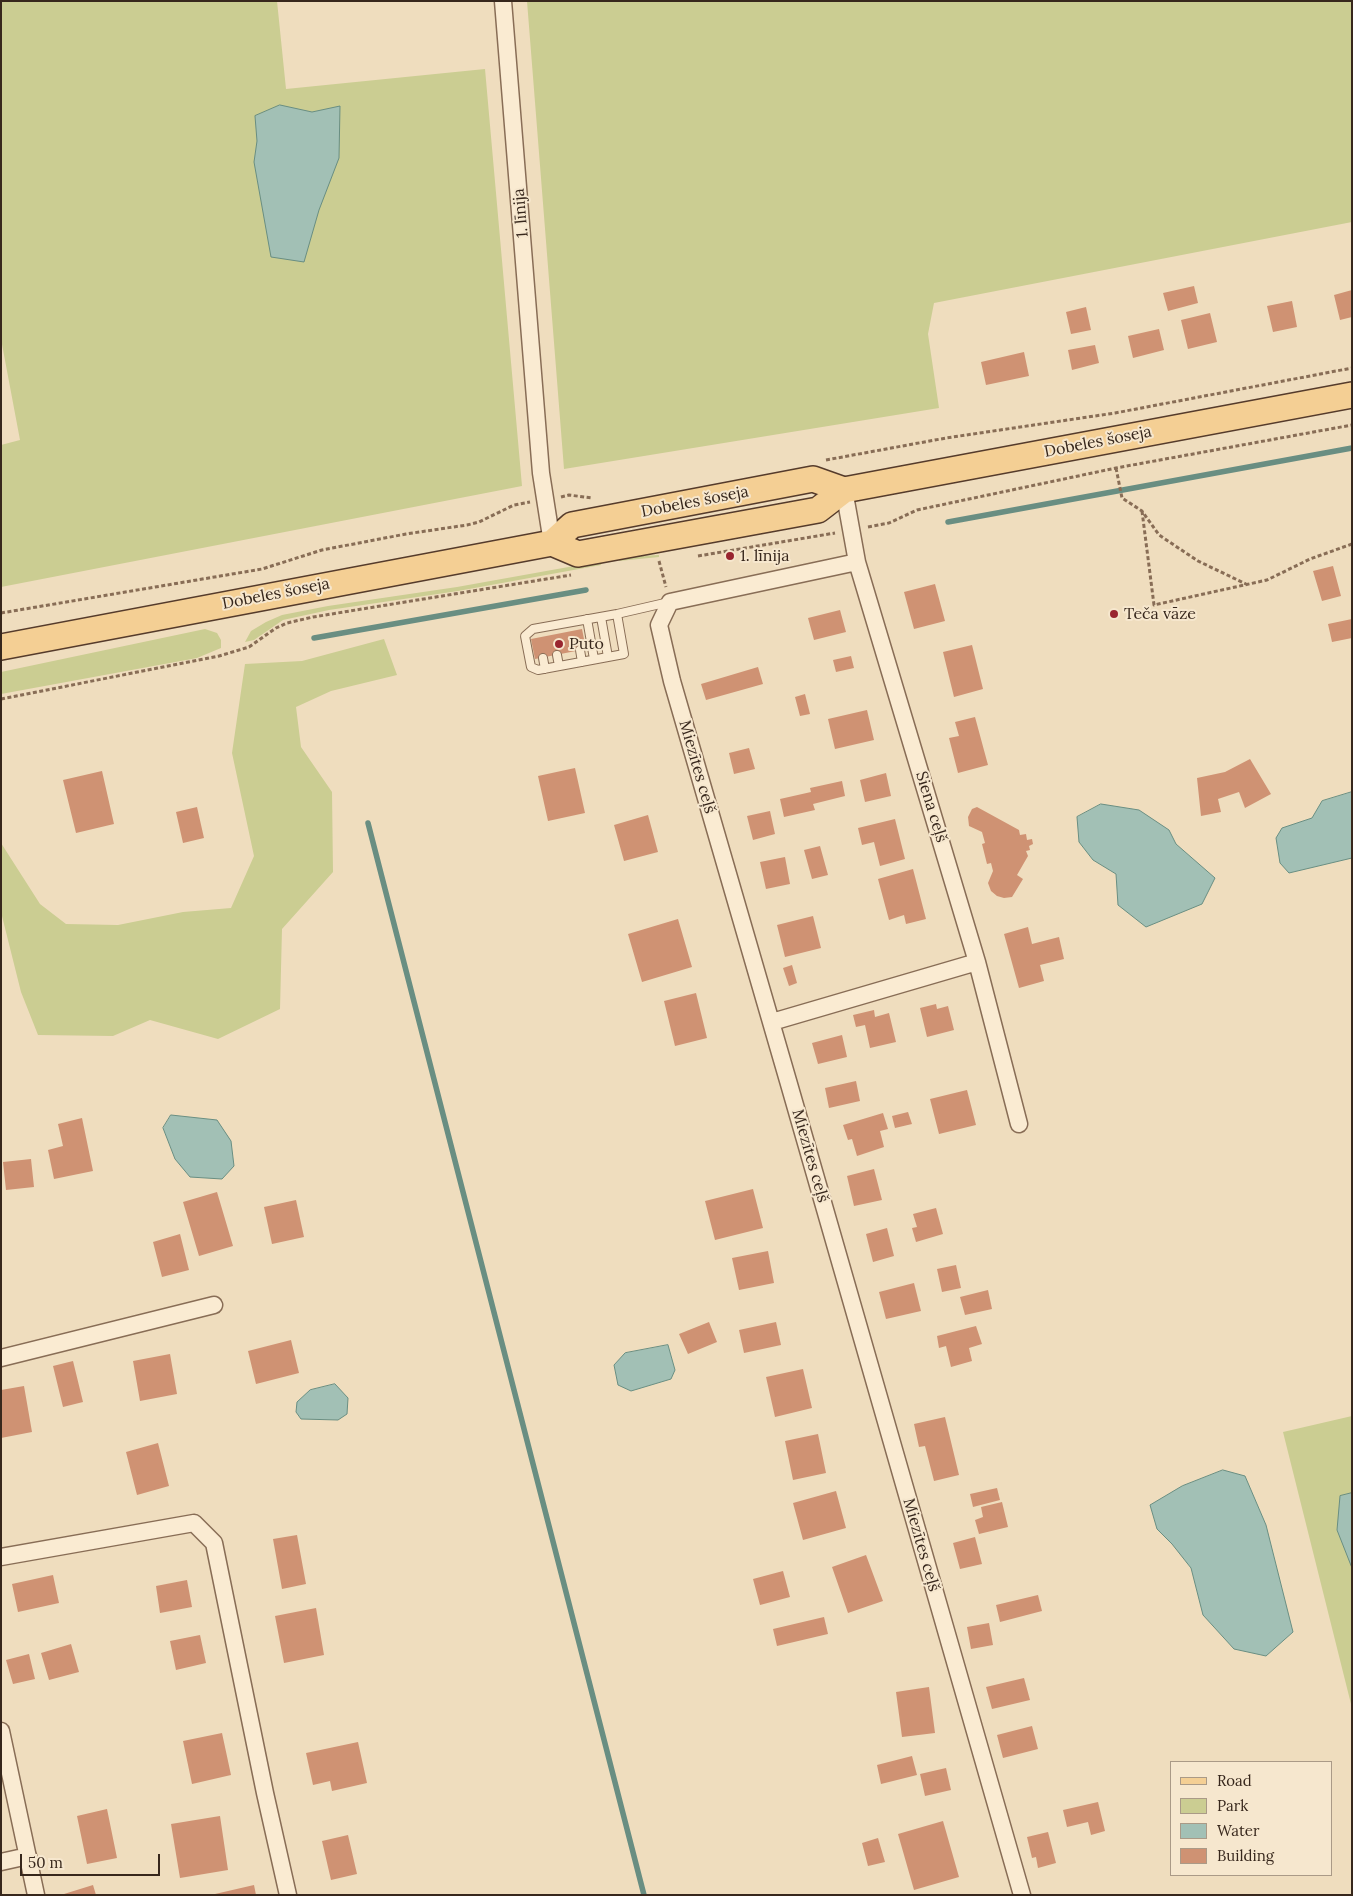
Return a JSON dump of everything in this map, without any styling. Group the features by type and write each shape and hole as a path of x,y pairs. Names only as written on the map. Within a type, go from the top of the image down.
{"main road":[{"name":"Dobeles šoseja","path":"1,647 552,544 572,525 813,479 844,490 1352,395"}],"street":[{"name":"1. līnija","path":"503,1 541,473 552,544"},
{"name":"Siena ceļš","path":"844,490 858,562 977,962 1019,1124"},
{"path":"670,602 858,562"},
{"name":"Miezītes ceļš","path":"670,602 659,624 672,681 772,1022 1022,1895"},
{"path":"772,1022 977,962"},
{"path":"1,1358 214,1305"},
{"path":"1,1557 194,1523 214,1543 288,1895"},
{"path":"1,1731 36,1895"},
{"path":"1,1862 28,1856"}],"lane":[{"path":"617,614 624,654 538,670 531,667 525,636 533,629 552,626 576,626 587,619 670,602"},
{"path":"601,617 608,657"},
{"path":"587,619 594,659"},
{"path":"552,626 554,634"},
{"path":"538,628 539,637"},
{"path":"580,650 582,662"},
{"path":"557,655 560,666"},
{"path":"543,658 545,669"}],"path":[{"path":"691,556 852,531 889,523 917,510 1116,468 1352,425"},
{"path":"1116,468 1122,498 1142,511 1159,534 1198,561 1247,584"},
{"path":"1142,511 1154,604 1267,580 1310,559 1352,544"},
{"path":"650,562 667,560"},
{"path":"659,561 670,602"},
{"path":"1,699 219,656 249,647 276,628 287,623 313,617 574,575"}],"green space":[{"path":"1,1 277,1 286,89 485,69 522,486 1,587 1,445 20,440 1,339"},
{"path":"527,1 1352,1 1352,222 934,303 928,334 939,408 564,469"},
{"path":"659,555 659,557 619,561 618,557"},
{"path":"602,561 601,565 458,591 329,610 283,620 254,640 245,642 251,631 282,615 328,606 457,587"},
{"path":"205,629 217,633 221,640 221,648 197,658 1,694 1,672"},
{"path":"384,639 397,675 331,691 296,707 301,747 332,792 333,872 282,929 280,1009 218,1039 150,1020 113,1036 38,1035 21,992 1,912 1,843 40,904 66,924 118,925 183,912 231,908 254,856 232,753 245,664 302,661"},
{"path":"1352,1416 1352,1708 1283,1432"}],"water":[{"path":"280,105 312,112 340,106 339,158 319,210 304,262 271,257 254,162 257,141 255,116"},
{"path":"1352,792 1352,858 1289,873 1280,863 1276,838 1282,828 1312,818 1322,801"},
{"path":"1101,804 1139,810 1169,830 1176,844 1215,878 1202,904 1146,927 1118,905 1116,874 1093,860 1079,842 1077,817"},
{"path":"171,1115 217,1120 231,1141 234,1166 222,1179 190,1177 175,1159 163,1128"},
{"path":"668,1345 675,1370 671,1379 631,1391 618,1385 614,1365 625,1353"},
{"path":"335,1384 348,1398 347,1414 338,1420 301,1419 296,1412 297,1402 310,1390"},
{"path":"1223,1470 1245,1476 1266,1525 1293,1632 1266,1656 1234,1649 1203,1615 1191,1568 1157,1529 1150,1505 1182,1486"},
{"path":"1352,1493 1352,1568 1337,1530 1340,1496"}],"building":[{"path":"1194,286 1198,303 1168,311 1163,293"},
{"path":"1352,290 1352,317 1340,320 1334,295"},
{"path":"1292,301 1297,327 1273,332 1267,306"},
{"path":"1086,307 1091,330 1071,334 1066,312"},
{"path":"1210,313 1217,342 1188,349 1181,320"},
{"path":"1159,329 1164,350 1133,358 1128,336"},
{"path":"1095,345 1099,363 1072,370 1068,350"},
{"path":"1024,352 1029,376 986,385 981,362"},
{"path":"1333,566 1341,596 1322,601 1313,571"},
{"path":"935,584 945,621 914,629 904,592"},
{"path":"840,610 846,632 814,640 808,618"},
{"path":"1352,619 1352,638 1332,642 1328,624"},
{"name":"Puto","path":"582,629 586,649 535,659 531,639"},
{"path":"972,645 983,689 954,697 943,652"},
{"path":"851,656 854,668 836,672 833,660"},
{"path":"758,667 763,684 706,700 701,684"},
{"path":"805,694 810,714 800,716 795,697"},
{"path":"867,710 874,740 835,749 828,719"},
{"path":"975,717 988,765 958,773 949,738 959,736 955,722"},
{"path":"749,748 755,769 734,774 729,753"},
{"path":"1250,759 1271,794 1245,808 1239,792 1218,799 1221,812 1201,816 1197,778 1225,772"},
{"path":"575,768 585,813 548,821 538,776"},
{"path":"102,771 114,824 76,833 63,780"},
{"path":"886,773 891,796 865,802 860,780"},
{"path":"842,781 845,796 813,804 815,810 784,817 780,799 811,792 810,788"},
{"path":"197,807 204,838 183,843 176,812"},
{"path":"977,807 1019,830 1020,835 1026,834 1027,840 1032,839 1033,844 1029,846 1030,850 1026,851 1028,856 1017,875 1023,879 1012,897 1004,898 997,896 991,891 988,883 993,871 991,863 987,864 982,844 985,843 982,832 969,826 968,817 972,809"},
{"path":"770,811 775,834 753,840 747,816"},
{"path":"648,815 658,852 624,861 614,825"},
{"path":"895,819 905,859 880,866 874,842 862,845 858,828"},
{"path":"820,846 828,875 812,879 804,850"},
{"path":"785,857 790,884 766,889 760,862"},
{"path":"913,869 926,919 906,924 904,915 889,920 878,879"},
{"path":"813,916 821,948 785,957 777,925"},
{"path":"678,919 692,967 642,982 628,934"},
{"path":"1028,927 1032,944 1059,937 1064,959 1040,965 1044,981 1019,988 1004,934"},
{"path":"792,965 797,983 789,986 783,968"},
{"path":"696,993 707,1038 675,1046 664,1001"},
{"path":"936,1004 937,1009 948,1006 954,1030 927,1037 920,1008"},
{"path":"874,1010 875,1017 889,1013 896,1042 870,1048 865,1025 856,1027 853,1015"},
{"path":"842,1035 847,1057 818,1064 812,1043"},
{"path":"856,1081 860,1101 829,1108 825,1088"},
{"path":"967,1090 976,1125 939,1134 930,1099"},
{"path":"908,1112 912,1124 895,1128 892,1116"},
{"path":"883,1113 888,1129 880,1131 884,1147 857,1156 852,1139 848,1140 843,1125"},
{"path":"82,1118 93,1171 54,1179 48,1150 63,1146 58,1124"},
{"path":"31,1159 34,1187 6,1190 3,1162"},
{"path":"874,1169 882,1200 854,1206 847,1176"},
{"path":"753,1189 763,1228 715,1240 705,1201"},
{"path":"217,1192 233,1246 199,1256 183,1202"},
{"path":"296,1200 304,1237 272,1244 264,1207"},
{"path":"936,1208 943,1234 916,1242 912,1228 917,1227 913,1214"},
{"path":"887,1228 894,1256 873,1262 866,1234"},
{"path":"180,1234 189,1270 162,1277 153,1242"},
{"path":"768,1251 774,1283 739,1290 732,1258"},
{"path":"956,1265 961,1288 942,1292 937,1269"},
{"path":"914,1283 921,1311 886,1319 879,1292"},
{"path":"988,1290 992,1309 965,1315 960,1297"},
{"path":"709,1322 717,1342 688,1354 679,1334"},
{"path":"776,1322 781,1345 744,1353 739,1330"},
{"path":"976,1326 982,1344 969,1348 972,1361 951,1367 946,1346 939,1348 937,1336"},
{"path":"291,1340 299,1373 256,1384 248,1351"},
{"path":"170,1354 177,1394 140,1401 133,1361"},
{"path":"73,1361 83,1402 63,1407 53,1366"},
{"path":"803,1369 812,1408 775,1417 766,1377"},
{"path":"24,1386 32,1432 1,1438 1,1390"},
{"path":"945,1417 959,1475 934,1481 925,1446 919,1447 914,1424"},
{"path":"818,1434 826,1473 793,1480 785,1441"},
{"path":"158,1443 169,1486 137,1495 126,1452"},
{"path":"997,1488 1000,1500 973,1507 970,1494"},
{"path":"836,1491 846,1528 803,1540 793,1503"},
{"path":"1002,1502 1008,1527 979,1534 975,1520 983,1517 981,1507"},
{"path":"297,1535 306,1584 282,1589 273,1539"},
{"path":"975,1537 982,1564 960,1569 953,1543"},
{"path":"866,1555 883,1601 848,1613 832,1567"},
{"path":"783,1571 790,1597 760,1605 753,1579"},
{"path":"53,1575 59,1603 18,1612 12,1584"},
{"path":"187,1580 192,1607 160,1613 156,1586"},
{"path":"1038,1595 1042,1611 1000,1622 996,1605"},
{"path":"316,1608 324,1655 284,1663 275,1616"},
{"path":"824,1617 828,1634 777,1646 773,1629"},
{"path":"989,1623 993,1645 971,1649 967,1627"},
{"path":"200,1635 206,1663 176,1670 170,1641"},
{"path":"71,1644 79,1672 49,1680 41,1653"},
{"path":"29,1654 35,1679 13,1684 6,1660"},
{"path":"1024,1678 1030,1700 992,1709 986,1687"},
{"path":"929,1687 935,1733 902,1737 896,1692"},
{"path":"1032,1726 1038,1749 1003,1758 997,1735"},
{"path":"222,1733 231,1775 192,1784 183,1741"},
{"path":"358,1742 367,1783 332,1791 330,1781 313,1785 306,1753"},
{"path":"912,1756 917,1775 881,1784 877,1765"},
{"path":"946,1768 951,1790 925,1796 920,1774"},
{"path":"1098,1802 1105,1831 1091,1835 1088,1822 1067,1827 1063,1810"},
{"path":"107,1809 117,1858 87,1864 77,1816"},
{"path":"220,1816 228,1870 180,1878 171,1824"},
{"path":"943,1821 959,1877 914,1890 898,1834"},
{"path":"1048,1832 1056,1863 1038,1868 1036,1857 1032,1858 1027,1837"},
{"path":"348,1835 357,1874 331,1880 322,1841"},
{"path":"878,1838 885,1862 868,1866 862,1843"},
{"path":"93,1885 96,1895 64,1895 64,1894"},
{"path":"254,1885 256,1895 215,1894"}],"waterway":[{"path":"948,522 1352,448"},
{"path":"314,638 586,590"},
{"path":"368,823 644,1895"}],"place":[{"name":"1. līnija","path":"730,556"},
{"name":"Teča vāze","path":"1114,614"},
{"name":"Puto","path":"559,644"}]}
